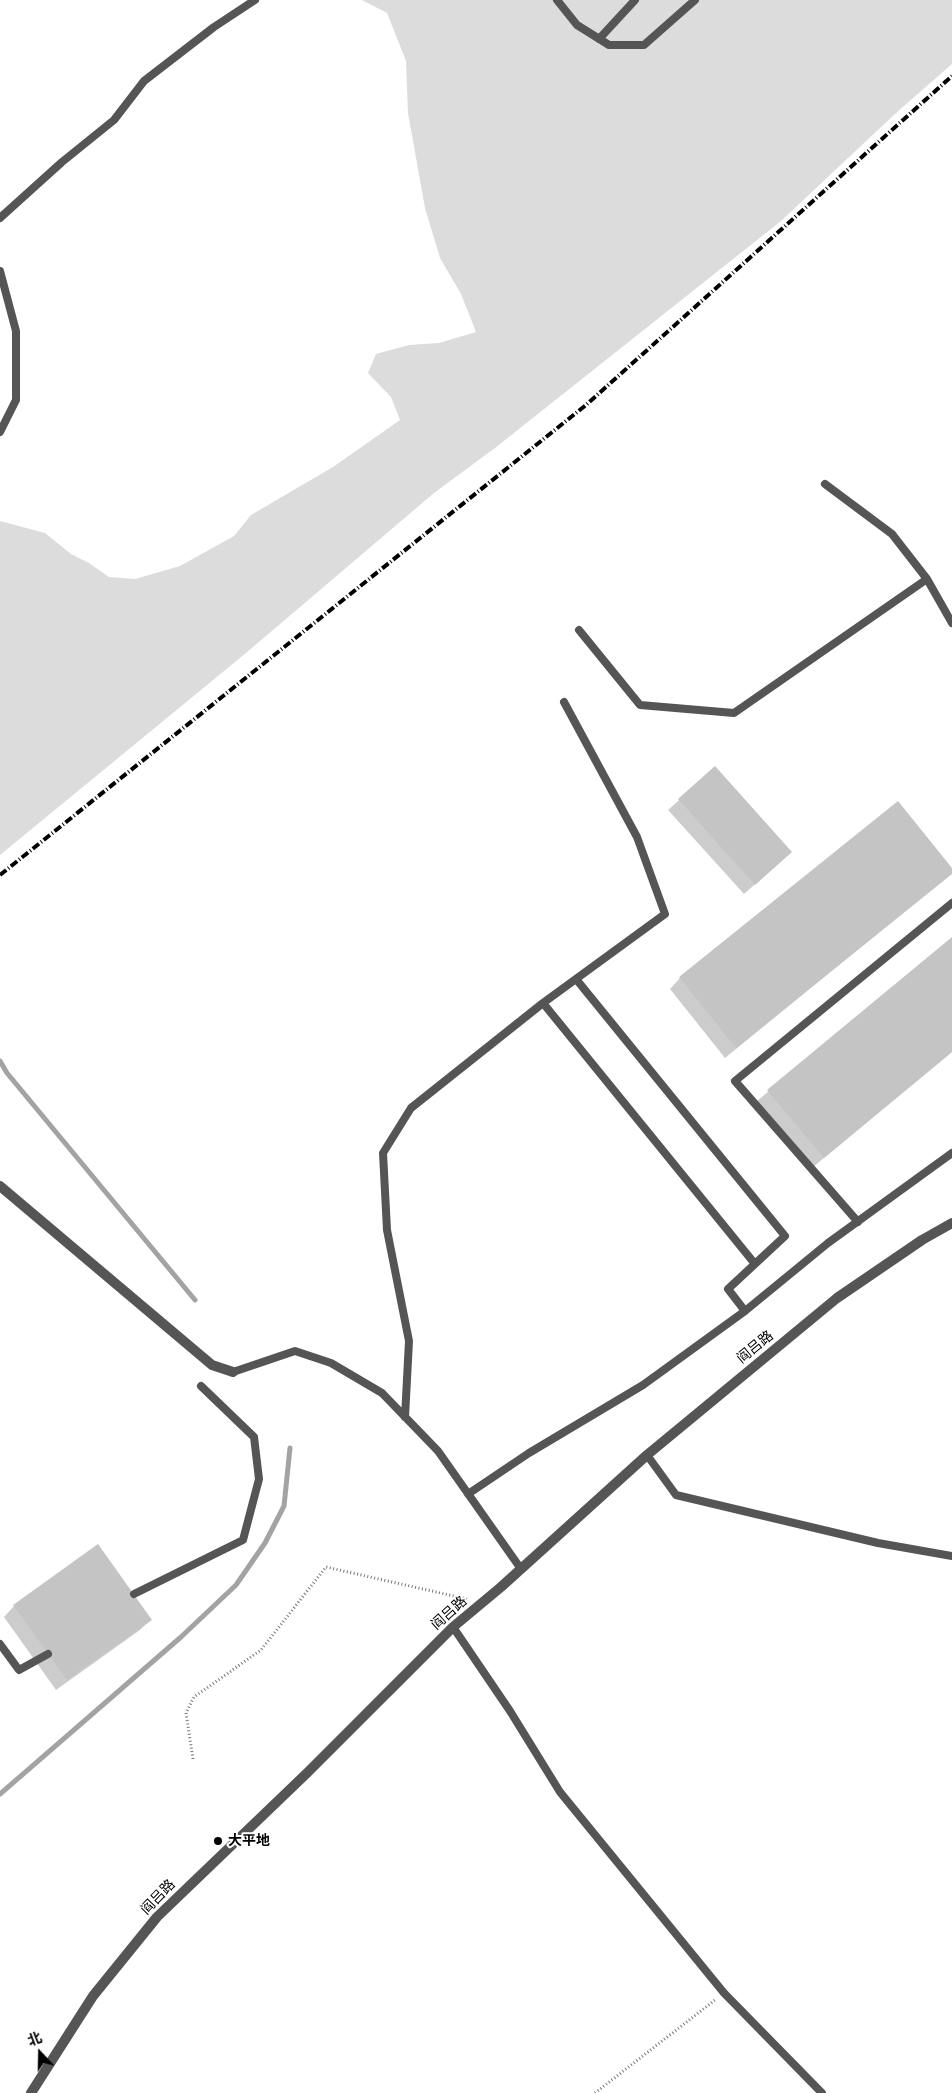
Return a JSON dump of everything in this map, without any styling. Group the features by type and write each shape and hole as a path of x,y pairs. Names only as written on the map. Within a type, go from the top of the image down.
{"street":[{"path":"0,1186 212,1365 233,1372"},
{"name":"阎吕路","path":"31,2093 93,1996 157,1917 307,1773 453,1627 521,1569 647,1455 836,1298 922,1240 952,1223"}],"lane":[{"path":"0,218 62,162 114,120 144,81 214,27 255,0"},
{"path":"557,0 577,25 609,45 644,44 694,0"},
{"path":"599,39 635,0"},
{"path":"0,271 16,331 16,400 0,432"},
{"path":"825,484 892,534 927,579 952,623"},
{"path":"579,630 640,706 734,713 927,579"},
{"path":"405,1417 410,1341 387,1230 383,1153 410,1108 542,1002 665,914 637,837 564,702"},
{"path":"858,1222 735,1081 952,903"},
{"path":"576,979 785,1236 728,1290 745,1311"},
{"path":"542,1002 755,1264"},
{"path":"468,1494 529,1453 643,1385 745,1311 858,1222 952,1153"},
{"path":"233,1372 295,1351 331,1363 382,1393 438,1451 521,1569"},
{"path":"134,1594 243,1540 259,1479 254,1437 201,1386"},
{"path":"647,1455 676,1496 878,1543 952,1556"},
{"path":"453,1627 510,1711 560,1792 724,1993 822,2093"},
{"path":"0,1644 19,1670 48,1654"}],"path":[{"path":"193,1758 186,1713 194,1698 261,1650 326,1567 482,1602"},
{"path":"595,2093 724,1993"}],"shaded area":[{"path":"362,0 952,0 952,64 896,113 781,221 495,448 434,493 246,653 0,855 0,521 45,533 71,554 89,563 109,577 135,579 180,566 234,536 251,515 333,467 400,420 391,397 368,373 376,354 409,345 439,343 476,332 461,294 440,258 425,208 408,113 406,61 387,13"}],"building":[{"path":"715,766 792,852 755,885 678,799"},
{"path":"898,801 952,868 952,874 736,1048 679,977"},
{"path":"952,937 952,1052 824,1158 767,1090"},
{"path":"98,1544 152,1620 67,1680 13,1605"}],"waterway":[{"path":"0,1061 7,1073 195,1300"},
{"path":"0,1794 181,1637 236,1585 265,1543 284,1506 290,1448"}],"railway":[{"path":"0,875 586,405 952,76"}],"place":[{"name":"大平地","path":"218,1841"}]}
